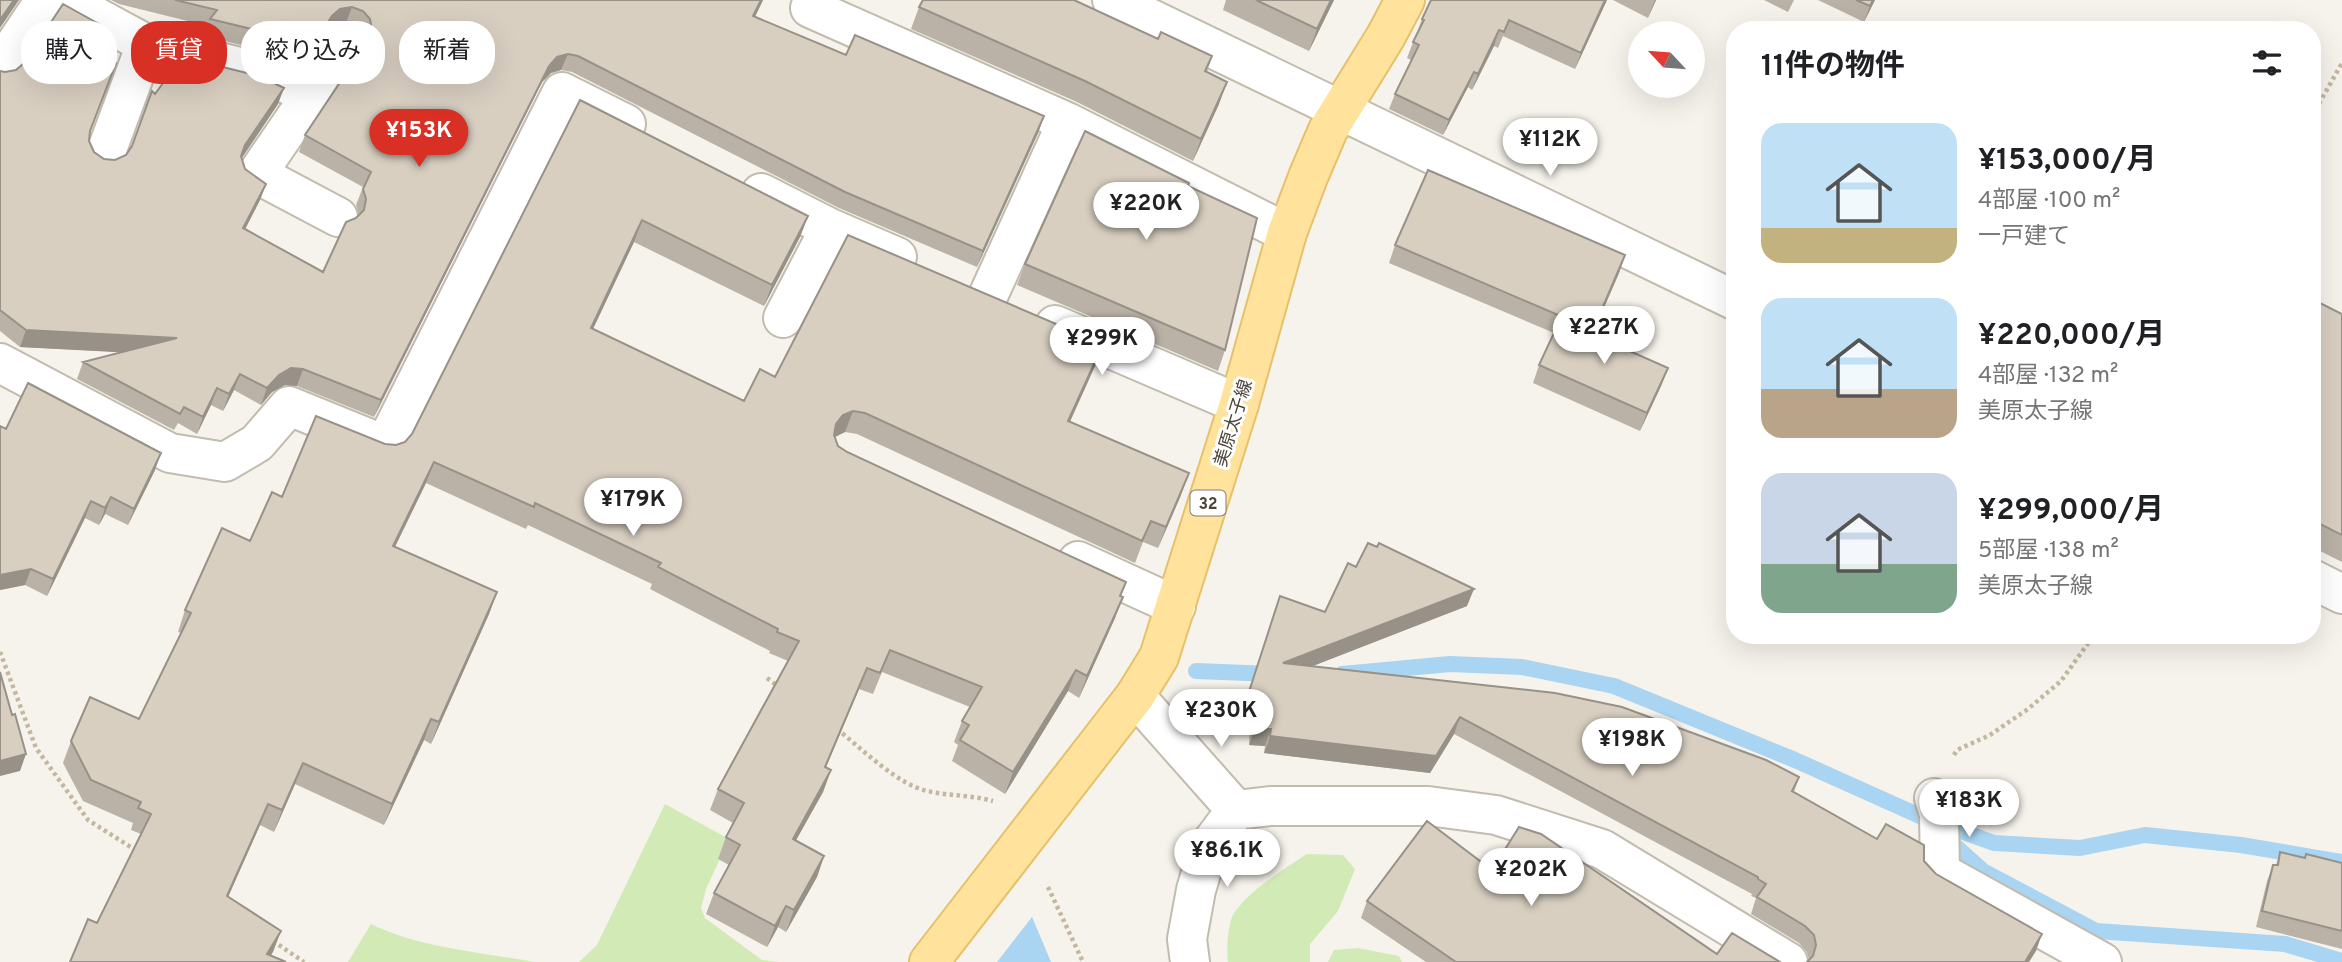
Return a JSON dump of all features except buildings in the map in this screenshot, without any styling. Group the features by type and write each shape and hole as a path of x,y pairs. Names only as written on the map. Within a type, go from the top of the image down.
{"main road":[{"name":"美原太子線","path":"929,962 1031,831 1148,711 1159,657 1239,404 1287,233 1323,141 1405,0"}],"street":[{"path":"0,67 45,0"},
{"path":"65,0 131,36"},
{"path":"1112,0 1726,296"},
{"path":"810,8 1067,122 1287,233"},
{"path":"105,155 131,50"},
{"path":"227,63 260,72 311,95"},
{"path":"318,84 257,174 338,217"},
{"path":"0,363 170,453 225,462 257,443 289,405 385,445 562,92 660,141"},
{"path":"988,296 1067,122"},
{"path":"733,178 830,228 1239,404"},
{"path":"783,318 830,228"},
{"path":"1049,547 1176,606"},
{"path":"2321,584 2342,594"},
{"path":"1148,711 1236,810"},
{"path":"1190,962 1187,939 1196,890 1209,846 1236,810 1269,806 1428,806 1496,815 1602,849 1788,962"},
{"path":"1937,806 1940,872 2102,962"}],"path":[{"path":"2321,100 2342,63"},
{"path":"1937,806 1941,775 1957,750 1990,735 2028,709 2061,681 2088,644"},
{"path":"0,652 36,748 88,820 146,856"},
{"path":"767,678 788,693"},
{"path":"828,722 892,774 926,791 971,795 1006,804 1031,831 1083,962"},
{"path":"270,939 304,962"}],"green space":[{"path":"665,804 729,839 706,889 701,908 705,918 762,960 778,962 579,962 597,945"},
{"path":"1307,854 1343,855 1355,869 1338,911 1310,944 1310,962 1228,962 1228,937 1234,913 1258,888"},
{"path":"371,924 430,944 534,962 348,962"},
{"path":"1358,948 1399,956 1402,962 1328,962 1334,950"}],"water":[{"path":"1032,917 1051,962 997,962"}],"waterway":[{"path":"1342,674 1450,664 1522,667 1614,686 1795,760 1922,817 1994,843 2080,848 2145,835 2241,845 2342,862"},
{"path":"1196,671 1274,674"},
{"path":"1945,837 1983,871 2096,931 2285,944 2342,961"}]}
